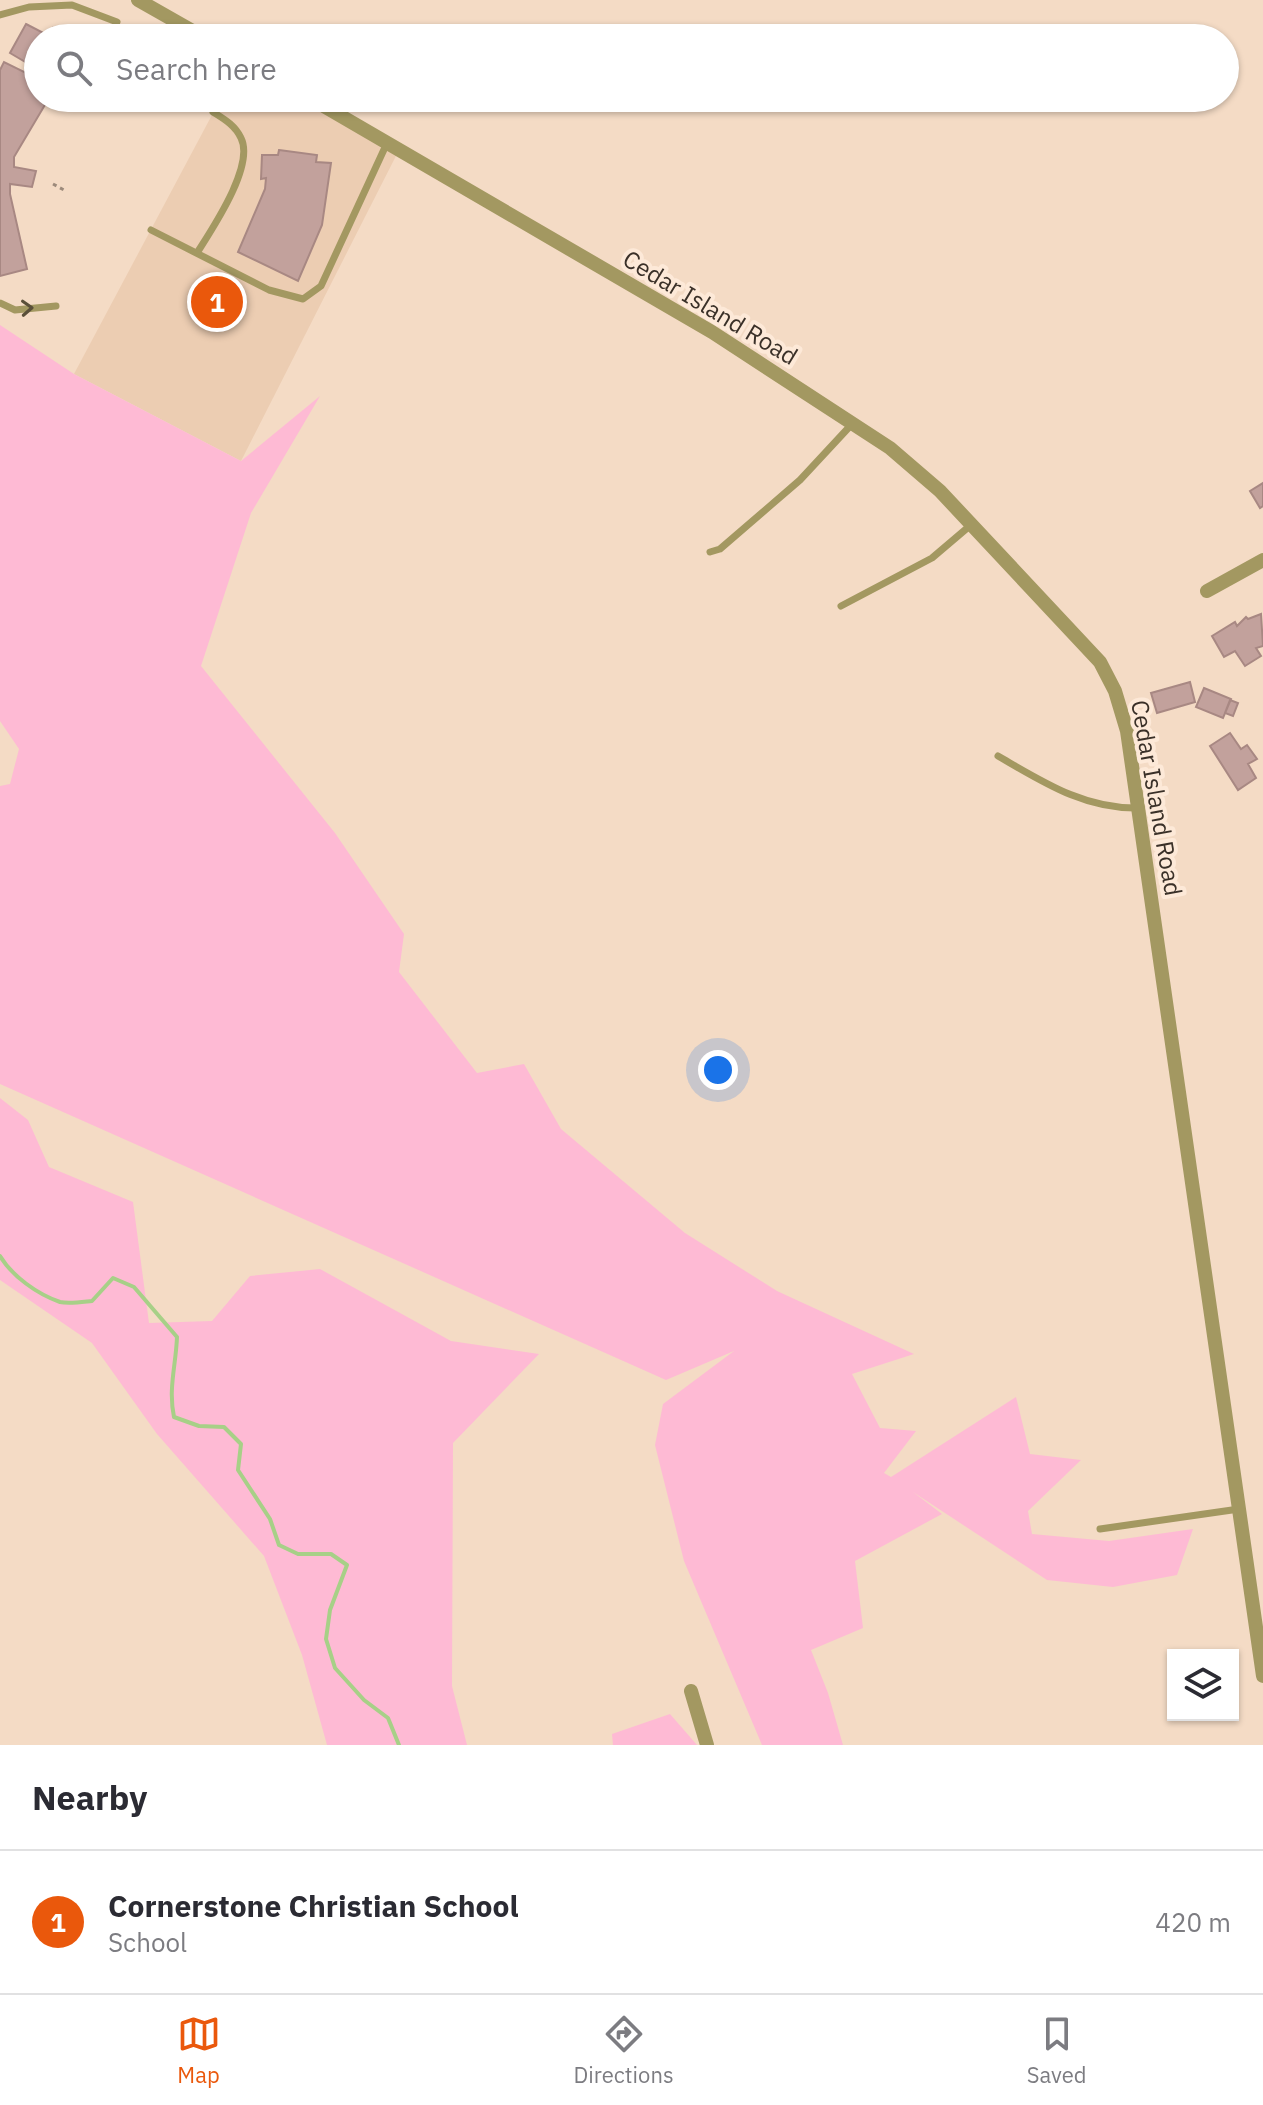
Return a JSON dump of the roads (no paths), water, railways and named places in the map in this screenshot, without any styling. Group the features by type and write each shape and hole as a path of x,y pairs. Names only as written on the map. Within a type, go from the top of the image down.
{"street":[{"path":"138,0 180,24"},
{"name":"Cedar Island Road","path":"334,112 712,332 900,456 940,491 1100,662 1115,691 1127,731 1263,1676"},
{"path":"1207,591 1263,560"},
{"path":"691,1691 707,1745"}],"lane":[{"path":"0,15 29,7 72,5 117,22"},
{"path":"197,253 224,209 241,166 243,141 232,125 213,112"},
{"path":"151,230 269,290 303,299 321,286 387,143"},
{"path":"0,303 15,310 56,306"},
{"path":"710,552 720,549 800,480 853,423"},
{"path":"841,606 932,558 972,524"},
{"path":"998,756 1050,787 1092,804 1138,808"},
{"path":"1100,1529 1239,1509"}],"waterway":[{"path":"0,1256 26,1284 60,1302 92,1301 113,1278 134,1287 177,1337 172,1387 174,1417 199,1426 224,1427 241,1444 238,1470 270,1519 279,1545 298,1554 331,1554 347,1565 330,1610 326,1639 335,1668 364,1700 388,1718 399,1745"}],"place":[{"name":"Cornerstone Christian School","path":"217,302"}]}
